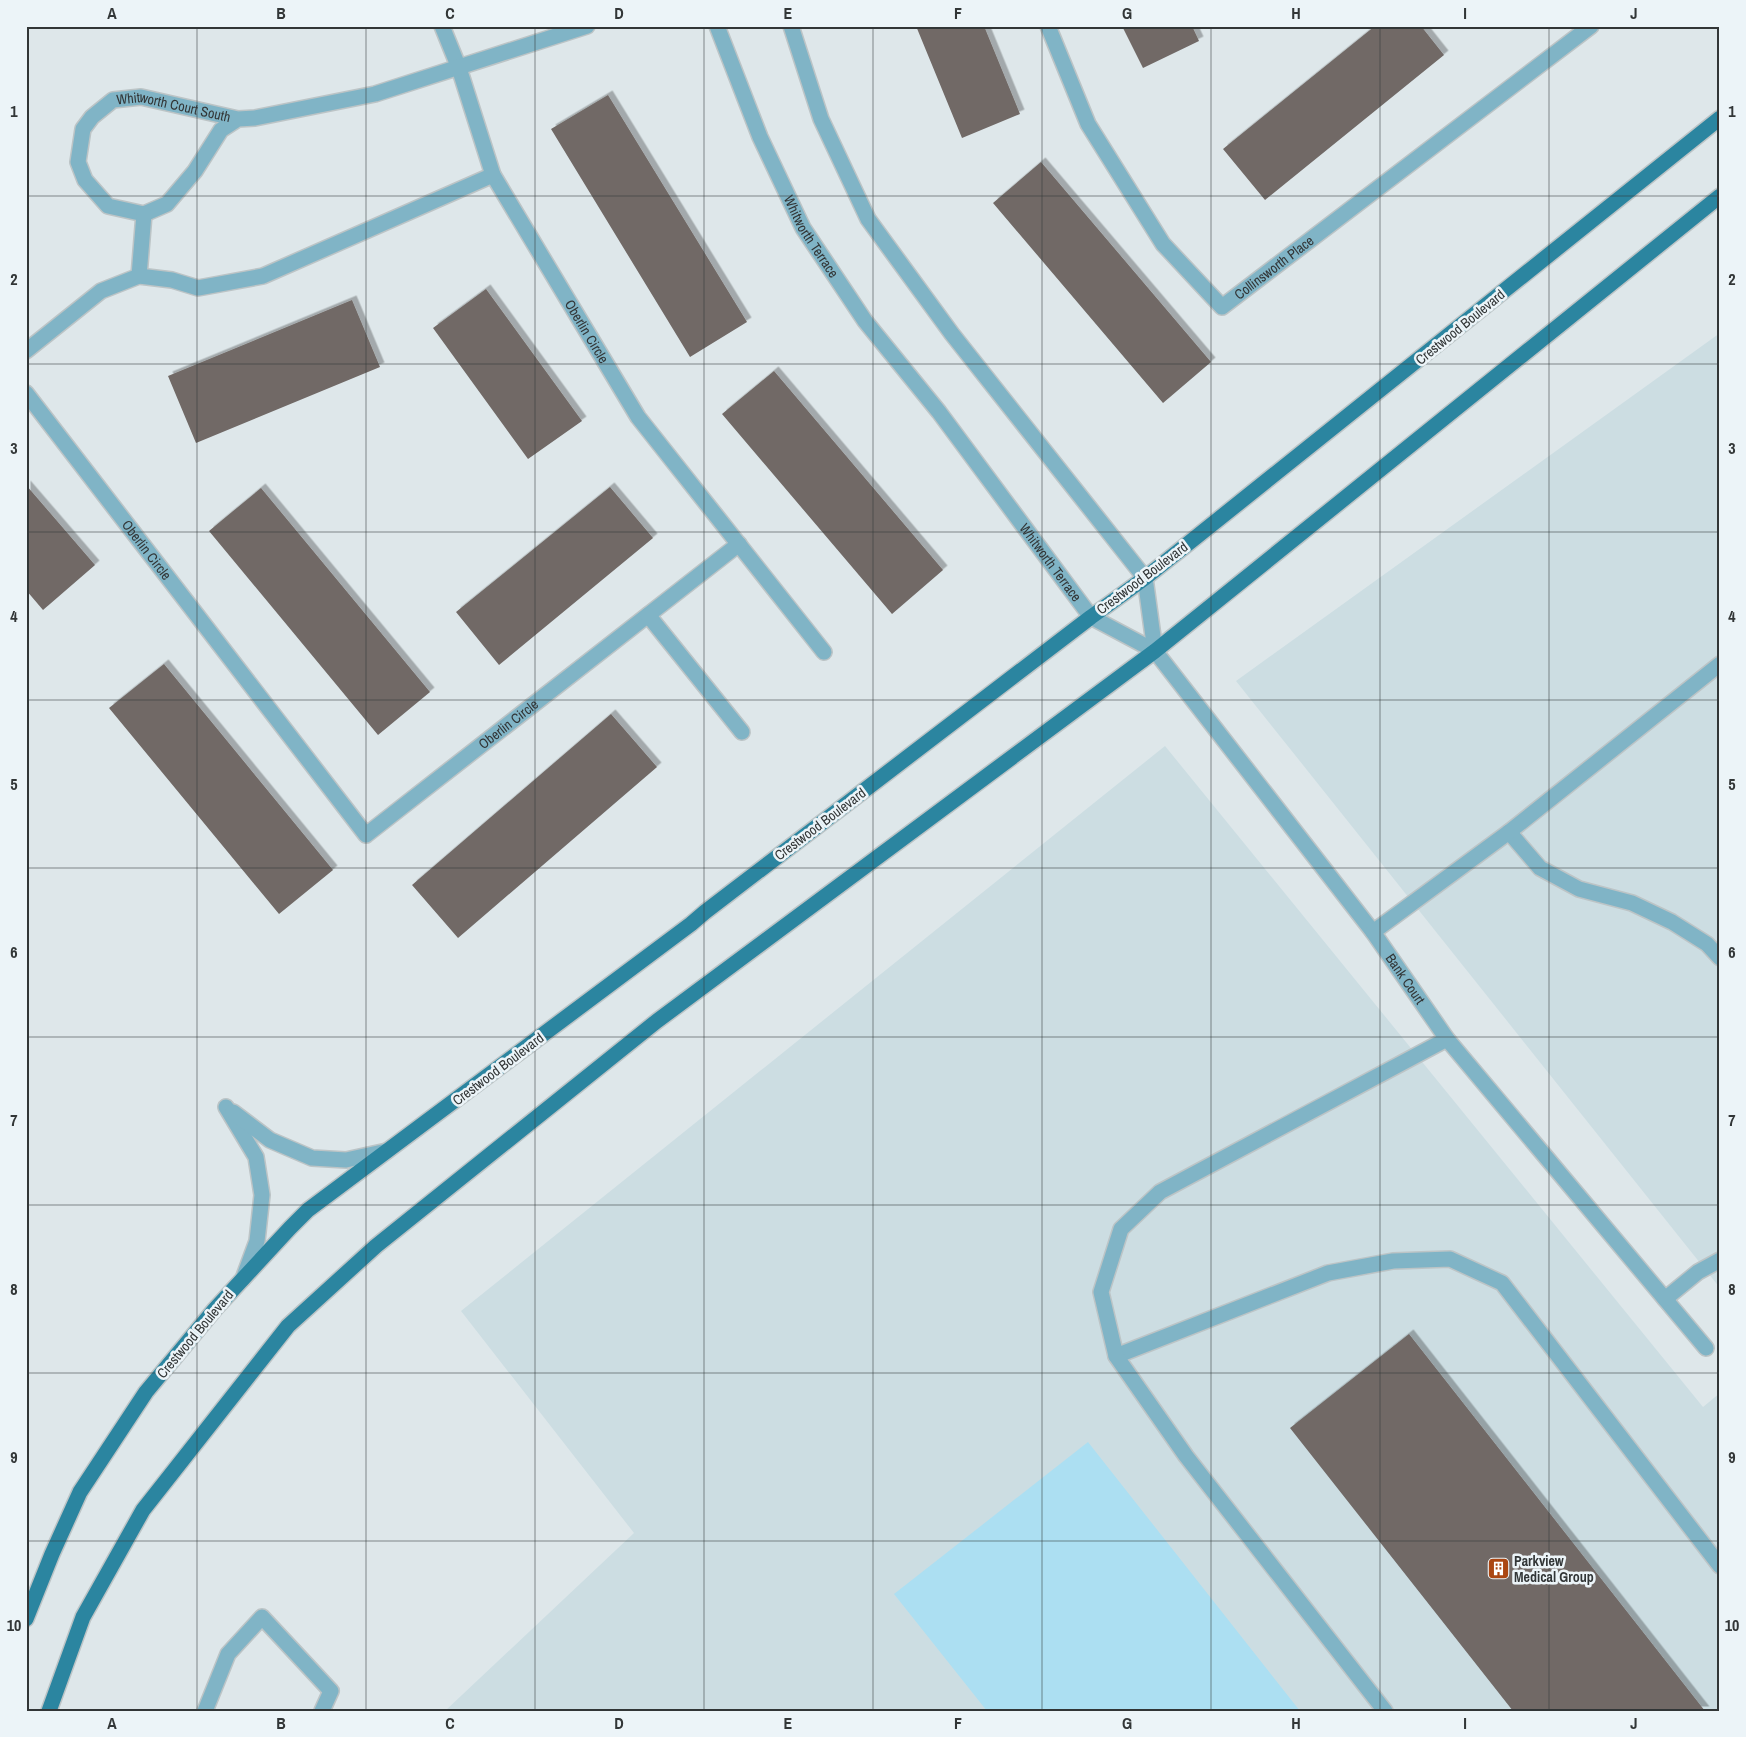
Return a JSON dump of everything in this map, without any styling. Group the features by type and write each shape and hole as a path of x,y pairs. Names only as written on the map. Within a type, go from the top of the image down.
{"main road":[{"name":"Crestwood Boulevard","path":"26,1619 52,1554 80,1492 146,1392 215,1308 308,1210 691,924 1090,617 1145,578 1720,118"},
{"path":"49,1711 83,1617 144,1510 288,1326 376,1246 649,1028 1155,651 1720,196"}],"street":[{"name":"Oberlin Circle","path":"26,393 366,835 738,544 638,417 493,175 459,68 442,26"},
{"name":"Whitworth Court South","path":"238,119 221,130 195,171 167,204 144,214 108,206 85,180 78,162 83,129 92,117 113,100 141,97 238,119 255,118 375,94 587,26"},
{"name":"Whitworth Terrace","path":"717,26 760,137 804,228 865,321 939,412 1090,617 1155,651"},
{"path":"791,26 821,119 868,219 952,334 1145,578 1155,651"},
{"name":"Collinsworth Place","path":"1048,26 1088,124 1163,244 1222,307 1591,26"},
{"path":"26,351 101,291 139,276 172,280 198,288 263,276 493,175"},
{"path":"139,276 144,214"},
{"path":"738,544 824,652"},
{"path":"648,615 742,732"},
{"name":"Bank Court","path":"1155,651 1372,932 1447,1039 1706,1348"},
{"path":"1372,932 1509,832 1720,664"},
{"path":"1509,832 1540,868 1579,890 1632,903 1672,922 1707,944 1720,958"},
{"path":"1385,1711 1186,1456 1116,1356 1101,1292 1121,1229 1160,1192 1447,1039"},
{"path":"243,1279 256,1240 262,1195 256,1157 226,1106 270,1140 312,1158 346,1160 387,1152"},
{"path":"1116,1356 1328,1273 1393,1261 1450,1259 1502,1283 1720,1566"},
{"path":"1665,1299 1698,1272 1720,1260"},
{"path":"205,1711 228,1654 262,1617 331,1691 322,1711"}],"shaded area":[{"path":"1720,333 1720,1288 1236,681"},
{"path":"1165,746 1703,1407 1720,1393 1720,1711 445,1711 634,1533 461,1311"},
{"path":"1088,1442 1300,1711 987,1711 894,1594"}],"building":[{"path":"916,26 984,26 1020,114 962,138"},
{"path":"1122,26 1192,26 1199,41 1143,68"},
{"path":"1375,26 1421,26 1444,55 1265,200 1223,149"},
{"path":"608,95 747,322 690,357 551,129"},
{"path":"1041,162 1211,362 1163,403 993,203"},
{"path":"486,289 582,421 528,459 433,328"},
{"path":"352,300 380,367 196,443 168,376"},
{"path":"774,371 943,570 892,614 722,414"},
{"path":"26,485 95,565 43,610 26,590"},
{"path":"610,487 653,538 499,665 456,612"},
{"path":"261,488 430,692 378,735 209,531"},
{"path":"164,664 333,870 279,914 109,708"},
{"path":"611,714 657,767 458,938 412,885"},
{"name":"Parkview Medical Group","path":"1409,1334 1705,1711 1513,1711 1290,1428"}],"place":[{"name":"Parkview Medical Group","path":"1498,1569"}]}
